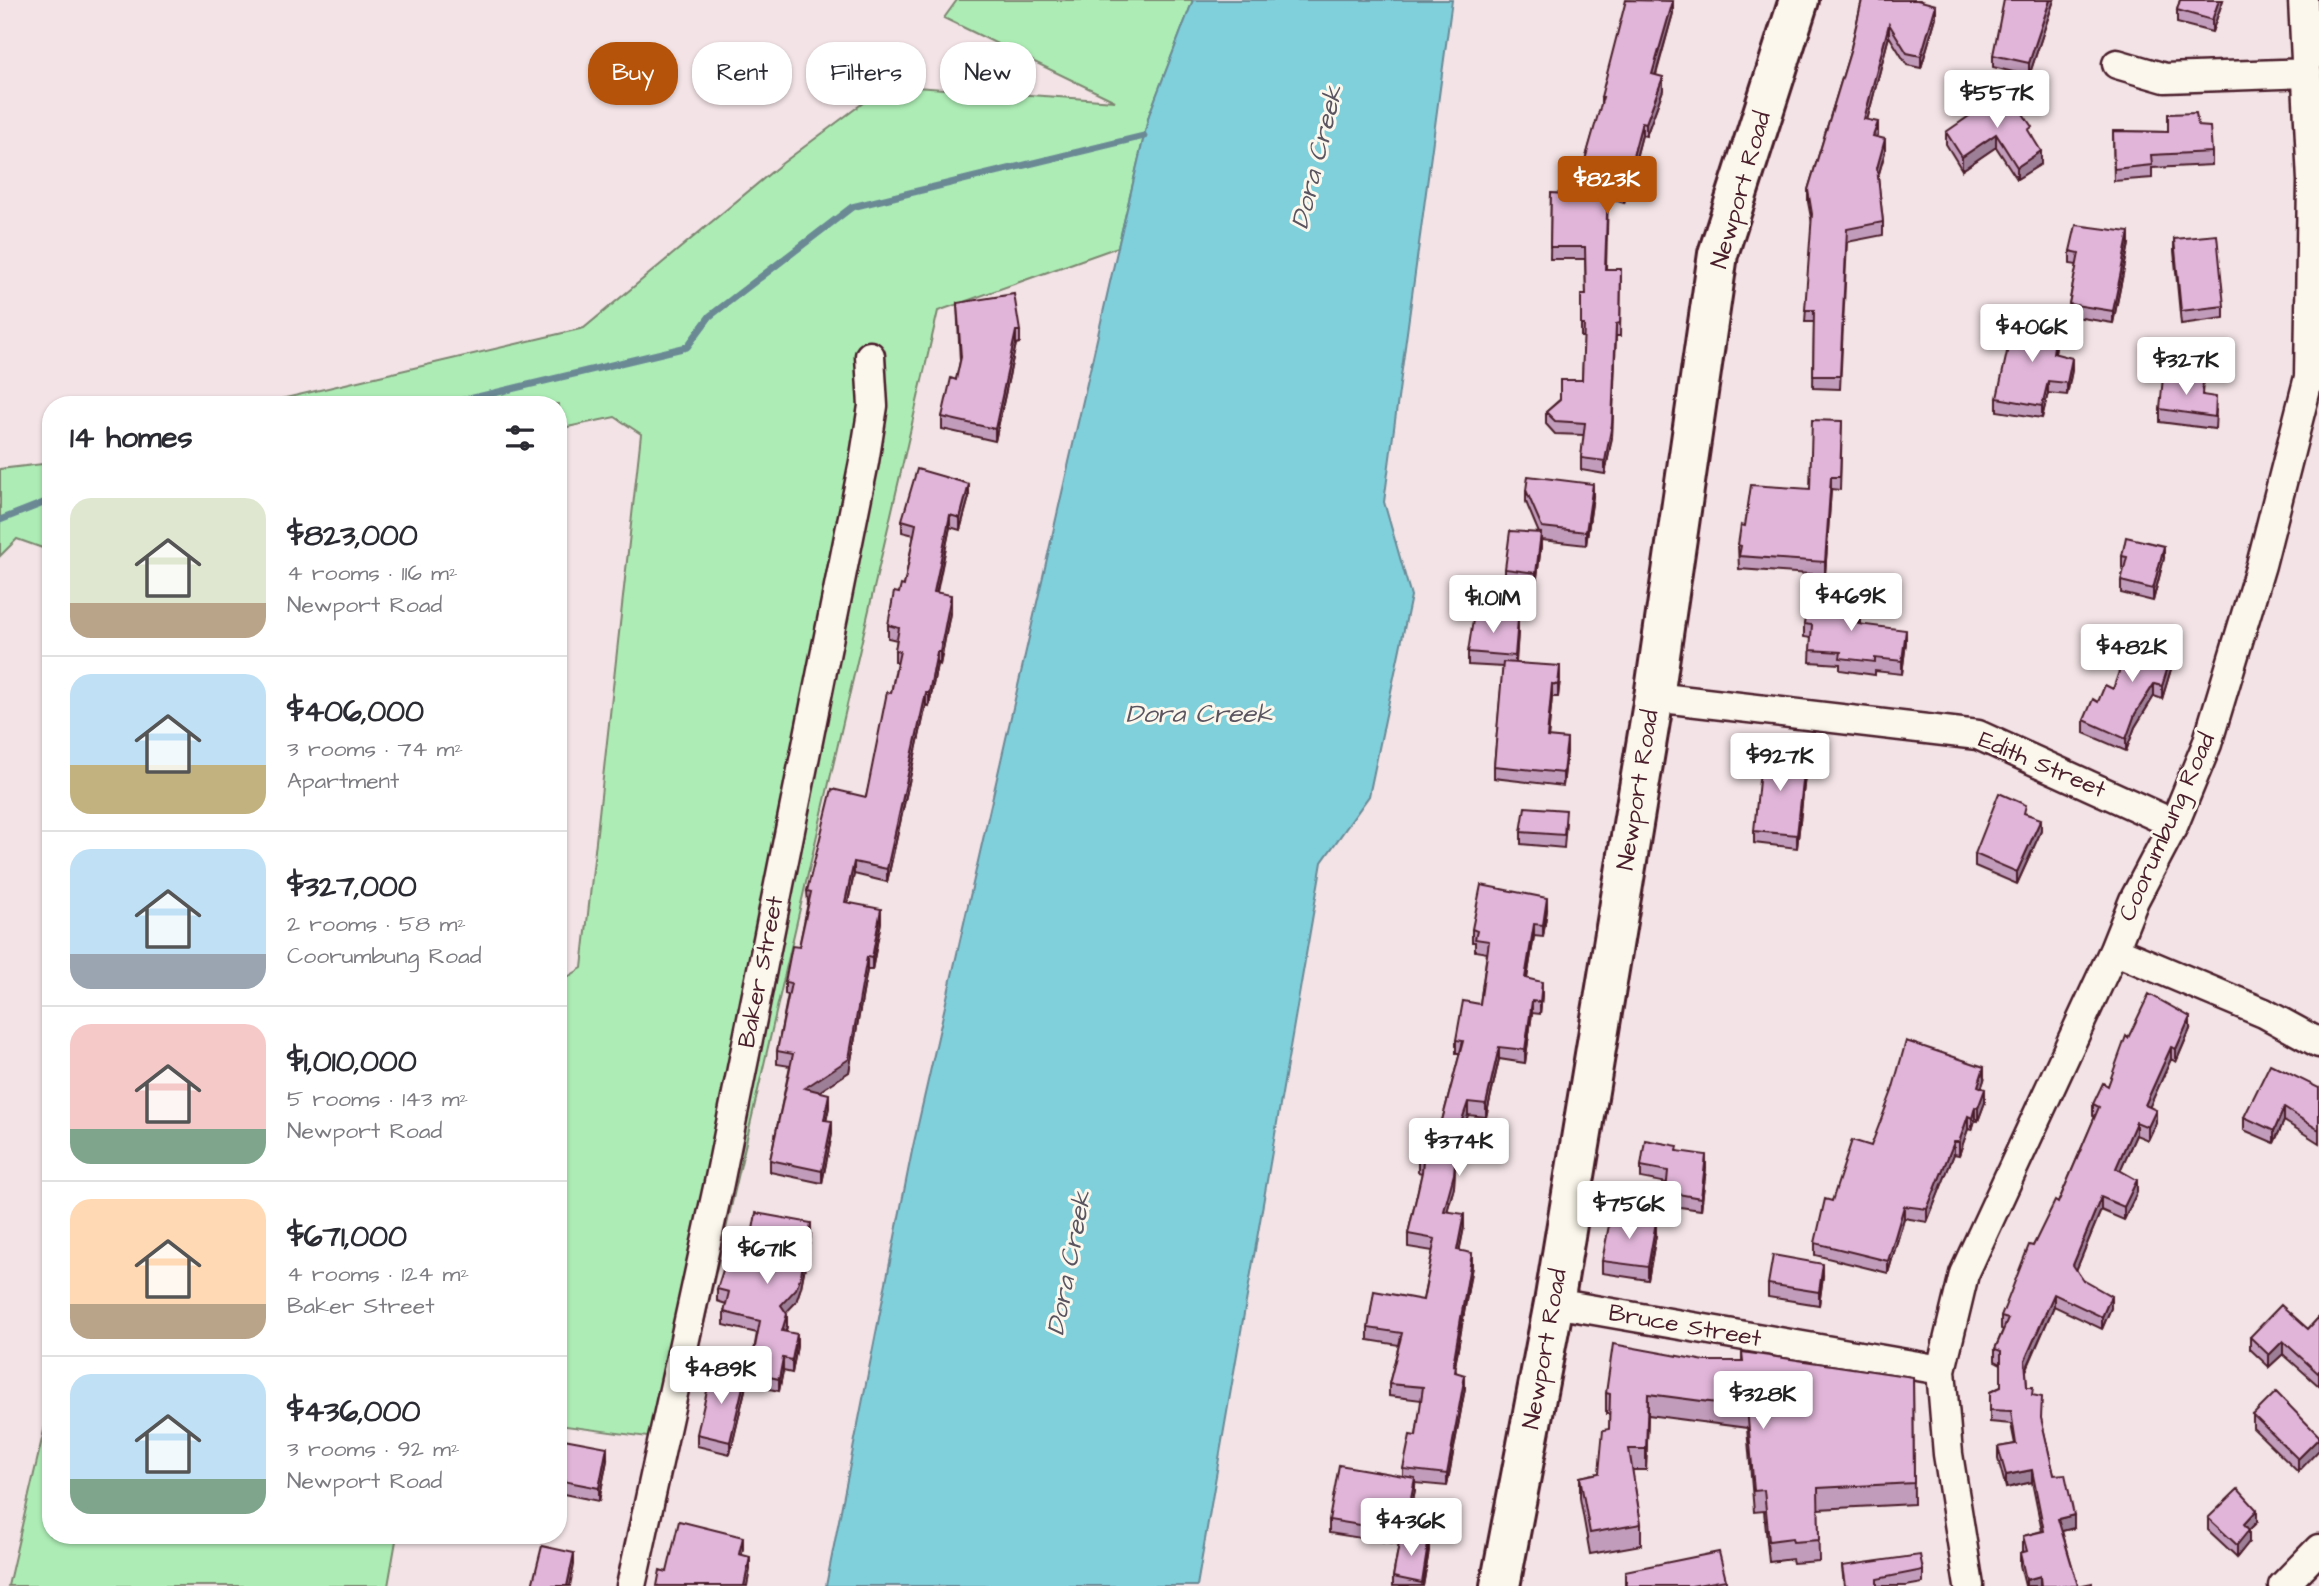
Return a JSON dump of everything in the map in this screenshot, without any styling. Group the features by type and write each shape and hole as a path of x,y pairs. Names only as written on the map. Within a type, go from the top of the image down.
{"street":[{"name":"Newport Road","path":"1500,1586 1554,1303 1654,697 1718,254 1799,0"},
{"name":"Coorumbung Road","path":"1969,1586 1948,1454 1941,1370 1964,1273 2114,950 2134,900 2174,824 2207,744 2260,565 2309,377 2312,181 2303,0"},
{"path":"2117,64 2165,78 2307,73"},
{"name":"Baker Street","path":"631,1586 722,1170 864,461 873,406 870,356"},
{"name":"Edith Street","path":"1654,697 1978,735 2174,824"},
{"path":"2114,950 2264,1013 2319,1043"},
{"name":"Bruce Street","path":"1554,1303 1941,1370"},
{"path":"2283,1586 2319,1549"}],"green space":[{"path":"957,0 1193,0 1149,115 1118,247 938,311 677,1441 567,1426 567,977 582,968 641,434 615,417 567,427 567,396 294,396 584,328 780,165 860,105 926,105 926,88 940,89 940,105 1036,105 1036,95 1115,101 1036,63 1036,42 993,42 944,18"},
{"path":"42,464 42,548 17,539 0,556 0,469"},
{"path":"42,1439 42,1544 395,1544 388,1586 8,1586"}],"water":[{"name":"Dora Creek","path":"1193,0 1452,0 1384,502 1411,596 1369,796 1322,862 1197,1586 826,1586 912,1151 1118,247 1149,115"}],"building":[{"path":"1626,0 1673,1 1652,74 1663,77 1646,123 1642,122 1624,190 1608,186 1605,269 1621,269 1620,323 1616,324 1612,424 1605,461 1581,458 1585,423 1555,421 1546,412 1560,400 1560,380 1582,380 1584,325 1581,325 1581,295 1586,295 1585,247 1550,247 1551,193 1575,195 1603,97"},
{"path":"1862,0 1917,0 1936,5 1921,56 1907,53 1889,24 1864,119 1878,122 1873,136 1885,139 1877,168 1883,222 1847,229 1840,376 1813,376 1814,310 1805,310 1812,214 1808,190 1850,52"},
{"path":"2004,0 2050,0 2029,63 1993,55"},
{"path":"2180,0 2219,0 2212,20 2177,10"},
{"path":"2007,90 2032,127 2028,130 2041,151 2017,167 1996,134 1962,157 1946,132"},
{"path":"2196,113 2198,126 2210,127 2212,152 2151,155 2152,165 2114,169 2113,131 2168,132 2168,114"},
{"path":"2076,225 2129,232 2113,311 2069,304 2079,253 2070,251"},
{"path":"2217,235 2224,306 2181,311 2174,239"},
{"path":"1014,294 1020,331 1016,331 995,429 942,417 951,378 956,380 961,357 957,303"},
{"path":"2014,320 2057,326 2053,353 2072,358 2067,383 2048,381 2042,406 1997,398"},
{"path":"2163,377 2203,381 2202,395 2216,397 2215,417 2160,409"},
{"path":"1812,420 1842,421 1840,477 1831,477 1825,562 1739,556 1741,525 1745,526 1751,485 1810,489"},
{"path":"917,469 969,484 960,518 950,515 934,592 951,595 940,652 937,652 929,693 926,693 887,869 854,862 845,902 881,909 872,958 867,957 849,1059 805,1088 829,1094 824,1120 832,1121 822,1171 770,1160 793,1054 777,1051 791,983 785,982 792,946 799,947 811,892 807,891 832,789 866,797 887,692 891,693 900,651 895,650 899,628 888,625 894,592 899,593 901,585 904,586 916,524 902,520"},
{"path":"1528,476 1593,484 1586,532 1542,527 1526,490"},
{"path":"1510,531 1541,533 1536,573 1505,569"},
{"path":"2126,537 2164,546 2153,589 2121,581 2127,557 2122,556"},
{"path":"1808,598 1861,604 1858,624 1906,630 1902,661 1875,658 1875,662 1840,658 1841,652 1810,650 1812,625 1804,624"},
{"path":"1474,613 1518,619 1515,656 1468,652"},
{"path":"2143,627 2169,633 2163,654 2171,657 2162,686 2154,684 2135,714 2126,739 2084,720 2093,699 2098,702 2105,685 2113,689 2128,645 2136,648"},
{"path":"1503,662 1560,666 1558,685 1552,684 1547,737 1567,739 1563,773 1494,766"},
{"path":"1762,750 1806,755 1797,835 1754,831"},
{"path":"1999,793 2026,805 2024,813 2041,819 2017,872 1975,854"},
{"path":"1525,807 1566,810 1564,835 1521,832"},
{"path":"1481,885 1547,898 1543,925 1534,924 1525,978 1542,982 1540,1002 1532,1001 1525,1050 1499,1047 1486,1104 1468,1102 1452,1149 1456,1149 1454,1174 1444,1211 1464,1214 1457,1250 1472,1253 1453,1365 1456,1366 1455,1372 1465,1375 1447,1474 1403,1469 1410,1435 1416,1436 1423,1387 1389,1384 1402,1333 1368,1328 1374,1291 1423,1300 1435,1239 1408,1234 1422,1172 1423,1160 1418,1159 1426,1130 1439,1132 1463,1041 1456,1040 1463,1001 1480,1004 1489,941 1475,939 1477,931 1472,929"},
{"path":"2149,994 2190,1017 2176,1049 2171,1047 2145,1105 2156,1110 2148,1127 2136,1122 2116,1168 2137,1180 2124,1207 2101,1197 2073,1265 2083,1280 2111,1296 2102,1317 2054,1294 2025,1360 2027,1387 2033,1387 2032,1395 2042,1397 2041,1418 2054,1475 2065,1474 2074,1515 2058,1519 2078,1586 2041,1586 2040,1576 2026,1580 2020,1553 2027,1551 2023,1536 2044,1531 2032,1470 2006,1475 1998,1447 2016,1444 2011,1411 1990,1410 1990,1392 2001,1387 2001,1351 1995,1349 2008,1319 2001,1317 2029,1245 2033,1246 2055,1201 2058,1203 2099,1107 2093,1104 2103,1083 2108,1086 2126,1036 2128,1038"},
{"path":"1906,1041 1984,1067 1978,1086 1985,1089 1978,1108 1975,1107 1972,1118 1968,1116 1959,1142 1954,1142 1927,1209 1904,1206 1888,1261 1815,1243 1825,1199 1832,1201 1852,1140 1871,1146 1892,1091"},
{"path":"2270,1064 2319,1088 2319,1130 2284,1108 2274,1131 2244,1117"},
{"path":"1645,1140 1678,1146 1677,1151 1706,1155 1701,1198 1666,1192 1668,1171 1641,1166"},
{"path":"756,1213 811,1223 796,1289 781,1305 787,1314 782,1331 797,1334 792,1360 783,1358 779,1379 750,1373 760,1321 724,1312 729,1292 717,1289 730,1248 749,1252"},
{"path":"1611,1215 1656,1222 1648,1267 1602,1261"},
{"path":"1773,1255 1823,1264 1819,1292 1768,1284"},
{"path":"2281,1305 2308,1329 2319,1317 2319,1374 2283,1341 2269,1355 2250,1337"},
{"path":"1613,1344 1705,1361 1743,1361 1742,1352 1913,1377 1914,1483 1818,1488 1819,1540 1793,1542 1792,1538 1769,1541 1764,1490 1754,1491 1747,1407 1648,1394 1646,1449 1629,1449 1641,1524 1590,1533 1580,1477 1599,1473 1603,1430 1609,1429 1610,1394 1606,1393"},
{"path":"712,1370 745,1378 730,1442 697,1434"},
{"path":"2276,1392 2319,1436 2298,1459 2253,1415"},
{"path":"567,1440 607,1447 599,1488 567,1482"},
{"path":"1339,1465 1415,1478 1404,1532 1329,1520"},
{"path":"2238,1489 2257,1510 2244,1524 2249,1530 2237,1545 2208,1518"},
{"path":"679,1521 743,1537 739,1554 750,1557 744,1586 657,1586 660,1570 667,1572"},
{"path":"1401,1532 1429,1538 1422,1583 1393,1577"},
{"path":"542,1546 574,1553 567,1586 532,1586"},
{"path":"1719,1552 1726,1580 1691,1586 1627,1586 1625,1571"},
{"path":"1920,1555 1923,1570 1877,1579 1877,1586 1845,1586 1842,1566"}],"waterway":[{"path":"482,396 687,347 710,316 852,207 1144,136"},
{"path":"0,520 42,504"}]}
